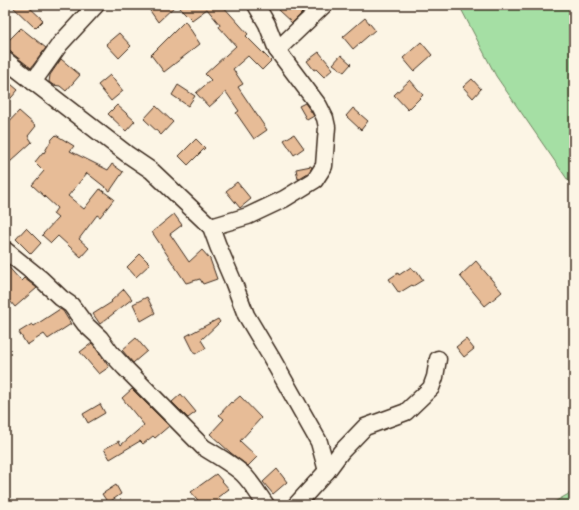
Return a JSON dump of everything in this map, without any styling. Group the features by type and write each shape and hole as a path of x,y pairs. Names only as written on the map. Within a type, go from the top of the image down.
{"street":[{"path":"33,82 60,44 96,5"},
{"path":"211,227 248,216 284,199 315,180 324,166 327,140 325,118 319,106 278,50 267,24 256,5"},
{"path":"278,50 324,5"},
{"path":"5,60 127,154 152,171 211,227 246,315 319,442 327,471"},
{"path":"5,250 71,305 85,324 100,338 125,368 203,447 243,474 266,505"},
{"path":"296,505 364,427 406,412 431,388 435,377 438,359"}],"green space":[{"path":"459,5 574,5 574,189 496,76"},
{"path":"574,491 574,505 549,505"}],"building":[{"path":"11,5 27,5 43,20 35,28"},
{"path":"146,5 176,5 158,22"},
{"path":"177,5 222,5 248,34 246,36 271,61 262,70 248,56 233,69 243,84 238,87 267,130 254,139 236,113 239,111 226,92 209,107 196,93 211,80 205,74 236,46 219,27 220,25 207,9 192,20"},
{"path":"284,5 294,5 302,13 292,23 278,10"},
{"path":"365,18 375,30 353,49 343,37"},
{"path":"185,21 200,44 164,72 151,55"},
{"path":"21,28 46,48 31,68 5,46 5,44"},
{"path":"119,33 131,46 119,58 106,44"},
{"path":"421,42 432,55 414,71 403,58"},
{"path":"319,52 333,69 324,77 316,69 314,70 307,61"},
{"path":"341,55 351,64 344,72 333,64"},
{"path":"61,59 80,75 66,91 60,86 53,85 49,82 50,75"},
{"path":"110,75 123,91 111,101 98,85"},
{"path":"5,79 18,90 5,105"},
{"path":"472,79 481,89 473,98 463,87"},
{"path":"410,80 423,95 408,110 394,95"},
{"path":"178,85 195,96 188,106 172,95"},
{"path":"305,103 314,116 307,120 299,106"},
{"path":"117,105 135,121 126,131 108,114"},
{"path":"156,106 173,122 161,135 144,119"},
{"path":"353,108 368,121 361,130 346,116"},
{"path":"19,111 36,126 28,136 32,142 10,162 5,156 5,126"},
{"path":"294,134 304,148 294,155 284,140"},
{"path":"56,135 74,146 70,151 108,170 112,164 123,172 110,191 87,173 68,196 84,209 100,189 114,199 100,217 97,215 79,239 89,248 81,257 58,236 51,243 42,235 58,218 53,214 57,208 32,185 44,171 35,162 43,152 44,153"},
{"path":"196,139 205,148 188,165 179,156"},
{"path":"311,166 312,168 308,173 298,179 296,169"},
{"path":"237,182 251,199 240,208 226,191"},
{"path":"174,214 182,225 170,234 189,262 202,250 210,259 217,279 203,284 200,279 186,283 152,232"},
{"path":"26,228 41,243 31,254 16,239"},
{"path":"140,254 150,264 136,277 127,267"},
{"path":"476,261 502,292 485,306 460,276"},
{"path":"5,263 21,281 24,278 37,288 15,307 5,295"},
{"path":"411,267 415,272 417,271 423,280 399,293 389,279 398,273 399,275"},
{"path":"124,289 132,299 100,324 93,314 112,302 111,301"},
{"path":"147,297 155,313 141,321 133,304"},
{"path":"60,309 63,311 71,324 48,339 44,334 27,345 19,332 32,324 34,326"},
{"path":"218,319 220,322 201,340 206,348 195,354 186,336"},
{"path":"136,338 147,351 133,363 122,350"},
{"path":"466,339 474,349 464,357 456,347"},
{"path":"92,343 109,367 99,374 80,352"},
{"path":"132,389 169,426 155,438 153,436 143,444 140,441 110,459 104,449 119,441 121,445 144,425 122,398"},
{"path":"181,394 196,412 188,418 172,402"},
{"path":"240,396 261,418 240,441 257,457 248,466 210,434 224,419 219,415 231,402 232,403"},
{"path":"100,404 105,413 88,423 83,414"},
{"path":"277,469 287,482 273,494 263,482"},
{"path":"216,474 229,489 218,497 225,505 202,505 191,492"},
{"path":"116,485 121,494 108,503 102,494"}]}
